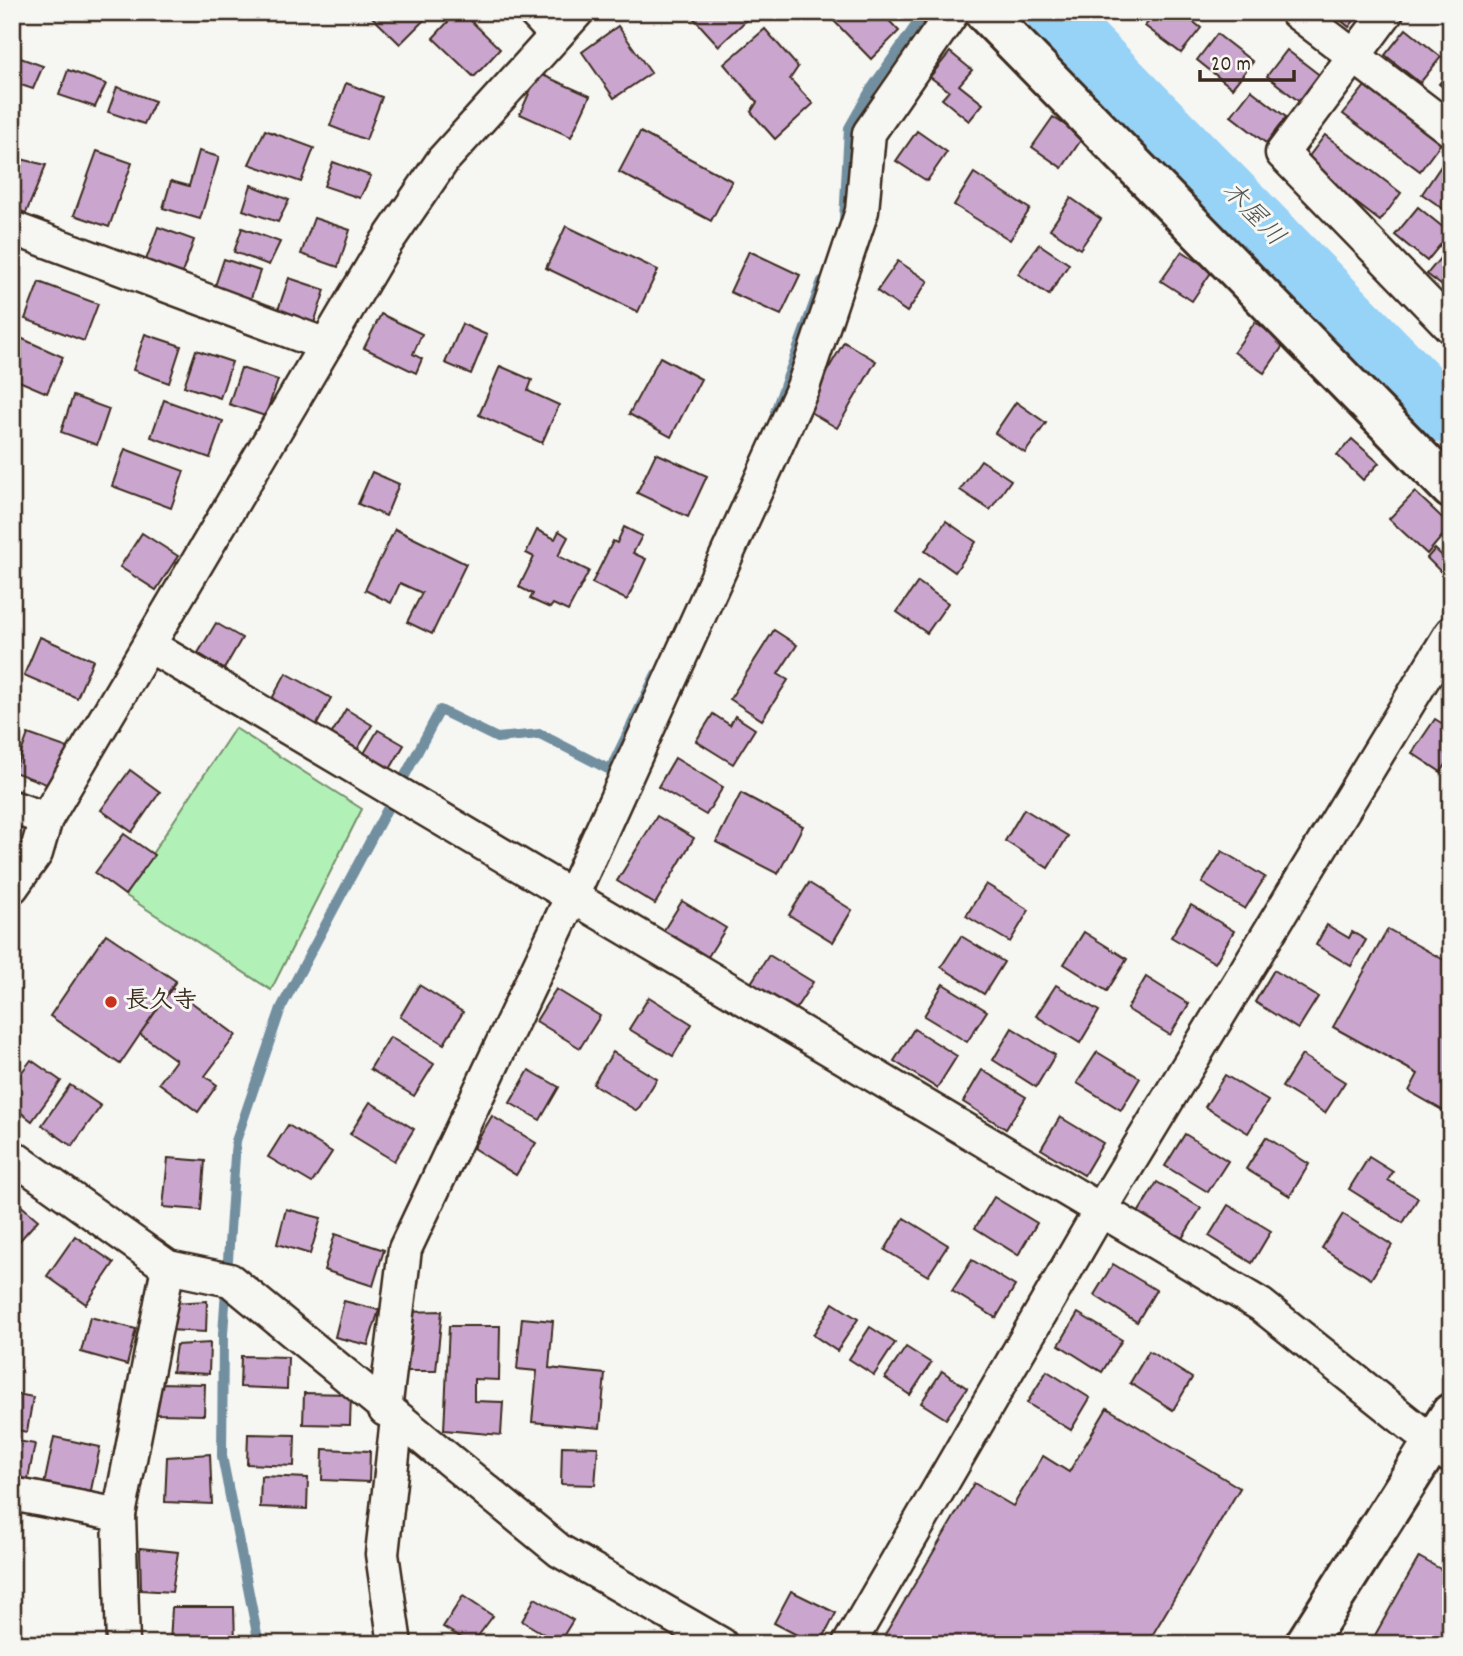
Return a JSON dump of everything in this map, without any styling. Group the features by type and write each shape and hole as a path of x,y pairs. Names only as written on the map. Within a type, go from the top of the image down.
{"street":[{"path":"534,12 556,35"},
{"path":"12,887 36,853 47,819 387,243 443,160 577,12"},
{"path":"395,1644 382,1554 405,1249 572,895 803,387 862,211 869,134 953,12"},
{"path":"984,12 1451,489"},
{"path":"1296,12 1451,130"},
{"path":"1387,12 1282,153 1451,327"},
{"path":"12,228 326,345"},
{"path":"849,1644 1100,1211 1451,633"},
{"path":"150,646 1261,1305 1444,1438 1305,1644"},
{"path":"12,807 47,819"},
{"path":"12,1156 168,1267 230,1280 391,1415 560,1551 721,1644"},
{"path":"123,1644 119,1515 168,1267"},
{"path":"12,1494 119,1515"}],"green space":[{"path":"235,728 362,809 271,990 125,895"}],"building":[{"path":"377,12 422,12 427,17 400,44 372,17"},
{"path":"457,12 462,12 500,49 474,77 433,38"},
{"path":"688,12 755,12 719,46"},
{"path":"844,12 881,12 899,31 871,59 834,21"},
{"path":"1156,12 1181,12 1201,28 1181,53 1145,26"},
{"path":"1331,12 1361,12 1349,27"},
{"path":"618,26 651,73 614,98 582,52"},
{"path":"765,29 798,67 790,79 813,104 775,139 751,112 757,102 724,64"},
{"path":"1406,29 1441,57 1420,83 1385,55"},
{"path":"1217,34 1253,62 1232,88 1197,60"},
{"path":"1287,50 1322,77 1301,103 1267,76"},
{"path":"950,52 972,70 959,85 983,104 969,121 942,99 949,91 930,77"},
{"path":"12,55 43,66 33,89 12,82"},
{"path":"68,70 106,84 95,107 59,95"},
{"path":"1451,70 1451,94 1439,84"},
{"path":"538,73 590,96 571,137 520,114"},
{"path":"346,83 382,97 366,140 330,126"},
{"path":"1365,86 1441,143 1420,171 1343,114"},
{"path":"117,87 155,101 144,124 108,112"},
{"path":"1251,90 1286,117 1266,143 1231,116"},
{"path":"1053,117 1083,137 1062,168 1032,147"},
{"path":"265,130 314,148 301,182 249,164"},
{"path":"917,131 947,152 927,181 896,161"},
{"path":"640,132 732,181 711,221 619,172"},
{"path":"1325,135 1401,193 1380,221 1304,163"},
{"path":"97,151 132,163 109,227 74,215"},
{"path":"199,151 219,157 200,219 163,208 171,181 189,186"},
{"path":"12,157 46,165 26,213 12,208"},
{"path":"333,162 371,176 360,198 324,186"},
{"path":"1441,166 1451,173 1451,214 1422,194"},
{"path":"974,173 1030,209 1010,240 954,205"},
{"path":"251,185 289,200 278,222 243,210"},
{"path":"1071,198 1101,219 1080,249 1050,229"},
{"path":"1418,207 1450,233 1427,261 1395,235"},
{"path":"314,218 350,230 338,267 301,254"},
{"path":"566,226 658,270 638,312 546,268"},
{"path":"158,227 194,240 181,276 145,263"},
{"path":"242,228 280,242 269,265 234,252"},
{"path":"1039,244 1069,264 1049,295 1018,274"},
{"path":"1451,246 1451,293 1427,274"},
{"path":"749,251 800,275 781,315 730,292"},
{"path":"1182,251 1212,271 1192,301 1161,281"},
{"path":"224,259 260,271 248,307 212,295"},
{"path":"898,261 928,281 907,312 877,291"},
{"path":"289,278 325,290 313,326 277,313"},
{"path":"39,282 98,304 84,341 25,319"},
{"path":"381,314 422,334 413,354 422,359 416,373 364,348"},
{"path":"1255,322 1285,343 1264,373 1234,352"},
{"path":"462,324 487,335 471,374 445,363"},
{"path":"145,334 181,346 169,383 133,370"},
{"path":"16,336 63,357 47,393 12,378 12,344"},
{"path":"844,342 876,361 837,428 805,409"},
{"path":"196,350 232,362 220,398 184,386"},
{"path":"660,357 701,379 671,437 629,414"},
{"path":"500,366 532,380 528,391 559,405 542,443 479,415"},
{"path":"241,368 278,380 265,416 229,404"},
{"path":"73,396 109,409 97,445 61,432"},
{"path":"164,400 223,421 210,458 151,437"},
{"path":"1016,402 1046,423 1025,453 995,433"},
{"path":"1352,439 1379,463 1363,480 1337,455"},
{"path":"125,449 184,471 171,508 112,486"},
{"path":"656,453 707,476 688,517 637,493"},
{"path":"981,460 1011,480 990,510 960,490"},
{"path":"372,472 399,484 386,516 358,504"},
{"path":"1415,492 1451,526 1427,554 1389,519"},
{"path":"946,521 976,542 955,572 925,551"},
{"path":"624,527 642,536 633,553 646,559 627,600 592,583 613,541 617,543"},
{"path":"395,529 466,564 432,634 407,622 422,593 400,583 391,603 365,590"},
{"path":"537,530 555,539 559,531 568,537 558,556 589,571 568,611 553,604 550,608 530,599 533,594 519,587 534,557 526,553"},
{"path":"142,533 178,556 156,590 120,567"},
{"path":"1435,549 1451,564 1443,574 1427,558"},
{"path":"918,582 948,603 927,633 897,612"},
{"path":"216,623 242,638 224,669 198,653"},
{"path":"774,630 797,645 778,674 788,680 762,720 730,699"},
{"path":"40,637 93,660 77,698 24,675"},
{"path":"286,673 331,698 314,730 269,704"},
{"path":"346,709 372,725 354,755 328,740"},
{"path":"713,714 730,725 735,716 755,729 733,764 696,741"},
{"path":"1435,719 1451,729 1451,757 1441,772 1412,753"},
{"path":"378,730 404,745 386,776 360,760"},
{"path":"28,734 68,748 54,787 14,772"},
{"path":"675,758 723,787 706,815 658,787"},
{"path":"130,770 160,792 132,832 101,810"},
{"path":"741,793 803,826 778,874 716,842"},
{"path":"1024,809 1068,836 1048,868 1005,841"},
{"path":"657,816 694,838 655,904 617,881"},
{"path":"124,834 154,855 125,895 95,873"},
{"path":"1222,851 1265,877 1245,909 1202,883"},
{"path":"809,883 852,910 833,942 789,915"},
{"path":"986,884 1029,910 1010,942 966,916"},
{"path":"682,901 726,928 706,960 662,933"},
{"path":"1191,905 1234,931 1215,963 1171,937"},
{"path":"1327,925 1349,938 1352,932 1366,940 1351,966 1316,945"},
{"path":"1388,929 1451,964 1451,1115 1409,1091 1418,1074 1333,1027"},
{"path":"1084,932 1127,959 1107,991 1064,964"},
{"name":"長久寺","path":"106,934 176,981 120,1064 50,1016"},
{"path":"961,936 1004,962 984,994 941,967"},
{"path":"769,955 813,982 793,1013 749,986"},
{"path":"1274,970 1318,997 1298,1029 1255,1002"},
{"path":"1146,977 1189,1004 1170,1035 1127,1009"},
{"path":"943,984 987,1011 967,1042 924,1016"},
{"path":"419,985 463,1012 444,1044 400,1017"},
{"path":"1056,985 1099,1011 1080,1043 1036,1016"},
{"path":"172,988 236,1035 205,1076 217,1085 198,1112 159,1083 176,1060 140,1034"},
{"path":"556,989 600,1016 580,1048 536,1021"},
{"path":"649,997 692,1024 673,1056 629,1029"},
{"path":"1012,1028 1055,1055 1036,1087 993,1060"},
{"path":"914,1029 957,1056 937,1088 894,1061"},
{"path":"390,1037 434,1064 414,1096 370,1069"},
{"path":"613,1052 657,1079 637,1111 593,1084"},
{"path":"1097,1052 1140,1078 1121,1110 1077,1083"},
{"path":"1302,1055 1345,1082 1325,1113 1282,1087"},
{"path":"31,1060 61,1081 32,1121 12,1106 12,1085"},
{"path":"529,1070 559,1087 540,1120 510,1103"},
{"path":"982,1070 1026,1097 1006,1129 963,1102"},
{"path":"1225,1075 1268,1101 1248,1133 1205,1107"},
{"path":"70,1085 101,1106 72,1146 42,1125"},
{"path":"370,1102 414,1129 394,1161 350,1134"},
{"path":"492,1116 536,1143 516,1175 473,1148"},
{"path":"1060,1117 1103,1143 1084,1175 1041,1149"},
{"path":"288,1125 332,1152 312,1183 268,1157"},
{"path":"1185,1134 1228,1161 1208,1192 1165,1166"},
{"path":"1266,1137 1309,1164 1290,1196 1246,1169"},
{"path":"1369,1157 1393,1172 1388,1180 1418,1198 1403,1223 1349,1189"},
{"path":"168,1158 205,1161 201,1210 163,1207"},
{"path":"1157,1182 1201,1208 1181,1240 1138,1213"},
{"path":"994,1197 1037,1223 1018,1255 975,1228"},
{"path":"12,1198 38,1220 14,1247 12,1246"},
{"path":"1228,1205 1271,1231 1252,1263 1209,1236"},
{"path":"286,1209 321,1218 310,1254 277,1244"},
{"path":"1343,1214 1392,1245 1371,1279 1322,1248"},
{"path":"904,1218 948,1245 928,1276 885,1250"},
{"path":"335,1234 384,1250 373,1286 324,1270"},
{"path":"75,1236 114,1263 86,1304 47,1276"},
{"path":"972,1260 1015,1286 996,1318 952,1291"},
{"path":"1113,1264 1156,1290 1137,1322 1094,1295"},
{"path":"207,1301 206,1332 168,1330 172,1303"},
{"path":"344,1301 379,1310 368,1345 335,1337"},
{"path":"833,1303 858,1319 837,1351 813,1335"},
{"path":"442,1311 436,1371 405,1371 405,1312"},
{"path":"1078,1313 1122,1340 1102,1372 1059,1345"},
{"path":"90,1317 136,1329 127,1365 81,1352"},
{"path":"522,1318 553,1321 549,1368 605,1374 600,1428 532,1422 537,1371 517,1369"},
{"path":"449,1326 500,1326 499,1380 474,1379 474,1401 503,1402 501,1435 444,1430"},
{"path":"870,1327 895,1343 874,1375 849,1359"},
{"path":"210,1343 209,1374 172,1372 176,1345"},
{"path":"906,1347 931,1363 910,1395 885,1378"},
{"path":"1149,1351 1192,1378 1173,1410 1130,1383"},
{"path":"241,1356 288,1357 287,1389 240,1387"},
{"path":"942,1371 967,1388 946,1419 921,1403"},
{"path":"1047,1371 1090,1398 1071,1430 1027,1403"},
{"path":"158,1383 205,1384 204,1415 157,1414"},
{"path":"12,1393 33,1397 27,1432 12,1429"},
{"path":"304,1393 351,1394 350,1425 303,1424"},
{"path":"1107,1408 1240,1488 1147,1644 880,1643 974,1483 1013,1506 1043,1456 1069,1472"},
{"path":"248,1434 295,1435 294,1466 247,1464"},
{"path":"54,1437 100,1447 90,1495 44,1485"},
{"path":"12,1440 35,1444 28,1479 12,1476"},
{"path":"562,1446 598,1447 595,1485 561,1484"},
{"path":"323,1449 370,1451 369,1482 322,1480"},
{"path":"210,1454 212,1504 165,1502 167,1457"},
{"path":"261,1476 308,1478 307,1509 260,1507"},
{"path":"140,1548 178,1552 172,1592 141,1590"},
{"path":"1419,1557 1451,1575 1451,1644 1370,1644"},
{"path":"791,1591 836,1613 820,1644 814,1644 774,1623"},
{"path":"463,1596 493,1616 472,1644 443,1627"},
{"path":"535,1598 573,1620 559,1643 522,1621"},
{"path":"172,1607 234,1607 235,1644 170,1644"}],"waterway":[{"path":"844,221 849,128 871,89 925,12"},
{"name":"木屋川","path":"1053,12 1451,418"},
{"path":"775,412 822,281"},
{"path":"259,1644 222,1456 223,1334 236,1141 281,1008 440,710 497,738 540,734 610,770 656,674"}],"place":[{"name":"長久寺","path":"111,1002"}]}
